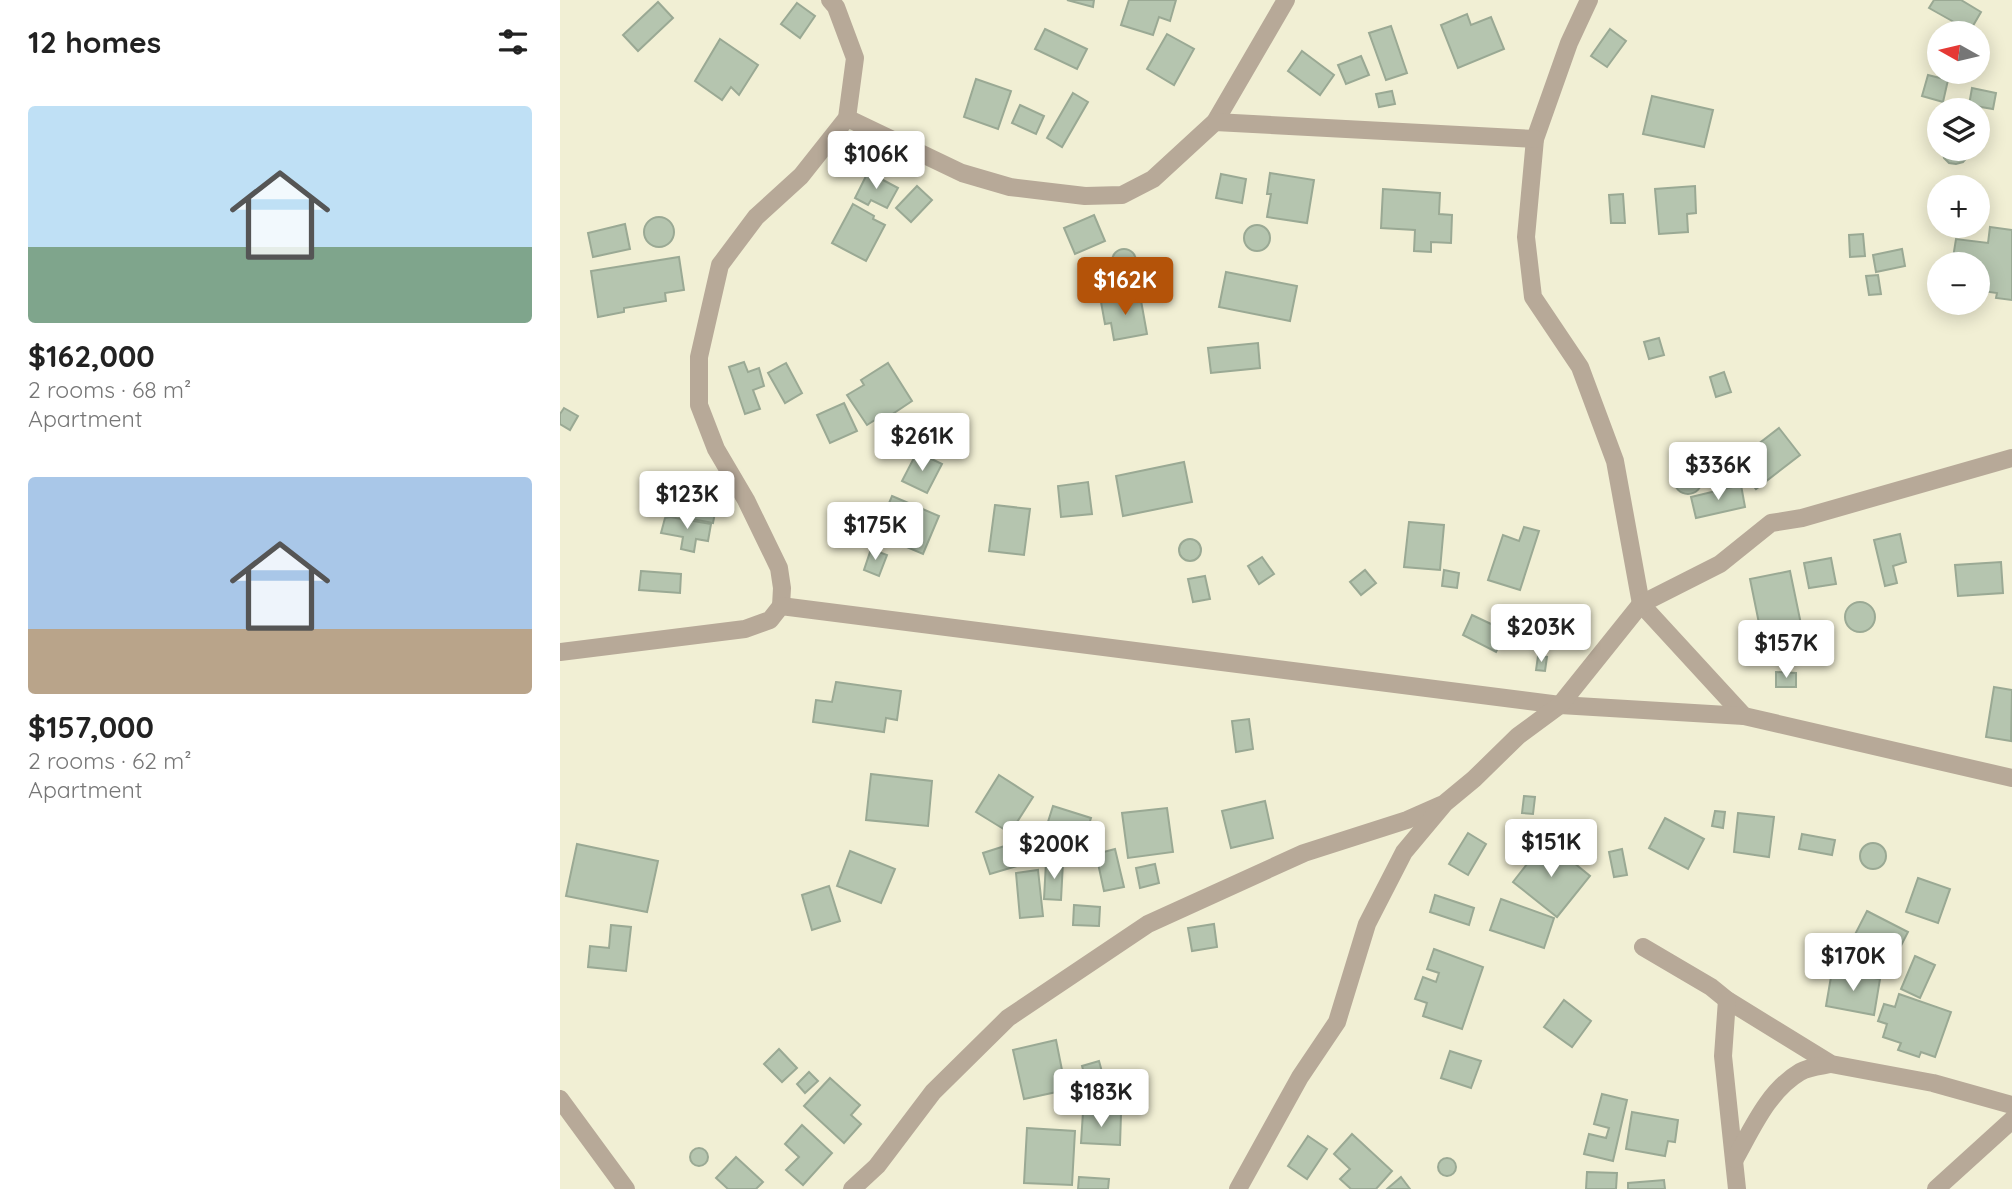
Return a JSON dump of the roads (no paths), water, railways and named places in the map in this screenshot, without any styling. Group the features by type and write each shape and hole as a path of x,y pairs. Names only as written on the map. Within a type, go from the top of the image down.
{"street":[{"path":"560,652 745,629 770,620 781,606 779,568 746,500 716,449 699,404 699,357 720,265 756,218 801,176 846,118 855,58 831,0"},
{"path":"846,118 962,173 1010,187 1085,196 1122,195 1153,179 1215,122 1286,0"},
{"path":"1589,0 1569,43 1535,139 1526,237 1533,297 1580,367 1615,461 1641,604 1744,716"},
{"path":"1215,122 1535,139"},
{"path":"1238,1189 1300,1077 1337,1022 1367,924 1404,852 1445,803 1518,736 1560,705 1641,604 1720,564 1771,523 1802,519 2012,458"},
{"path":"781,606 1560,705 1744,716 2012,778"},
{"path":"852,1189 877,1166 933,1092 1008,1018 1148,924 1304,853 1407,820 1445,803"},
{"path":"1643,947 1831,1064 1933,1083 2012,1105"},
{"path":"1727,1000 1723,1056 1737,1189"},
{"path":"1735,1159 1778,1090 1801,1071 1831,1064"},
{"path":"560,1099 626,1189"},
{"path":"1936,1189 2012,1120"}]}
